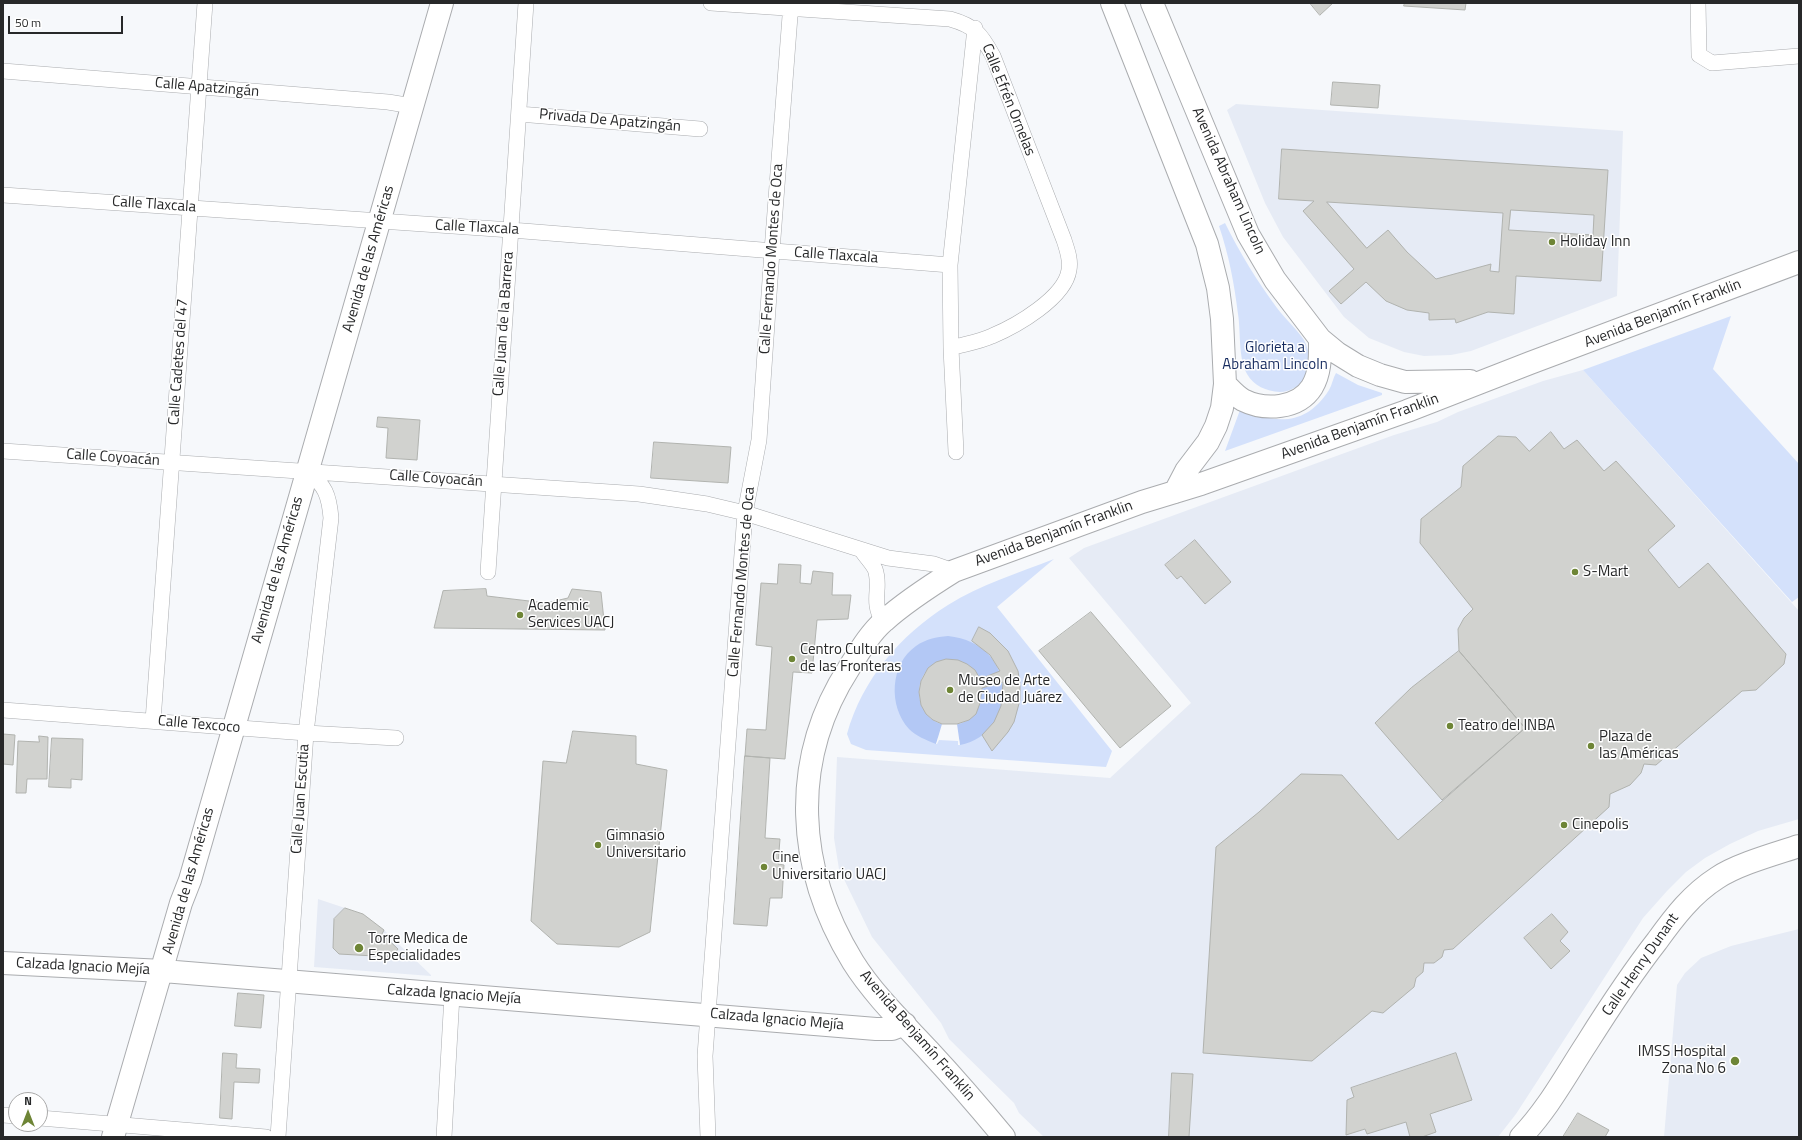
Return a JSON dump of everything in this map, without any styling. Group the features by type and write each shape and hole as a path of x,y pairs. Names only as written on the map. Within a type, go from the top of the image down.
{"main road":[{"name":"Avenida de las Américas","path":"115,1131 163,971 232,727 308,470 442,3"},
{"path":"1112,3 1207,244 1218,288 1221,311 1225,355 1225,384 1222,408 1216,426 1200,454 1186,471 1175,492"},
{"name":"Avenida Abraham Lincoln","path":"1152,3 1248,234 1275,280 1320,339 1337,353 1358,366 1380,375 1405,382 1429,383 1486,380"},
{"name":"Avenida Benjamín Franklin","path":"1004,1137 956,1079 878,994 854,963 833,926 819,891 810,855 807,806 811,763 819,734 830,702 858,653 883,622 930,586 954,571 1142,502 1201,484 1408,411 1799,262"},
{"path":"1225,384 1234,394 1244,400 1260,406 1276,407 1293,403 1303,397 1312,387 1320,363 1320,339"},
{"name":"Calle Henry Dunant","path":"1522,1137 1535,1128 1588,1041 1635,971 1684,905 1700,890 1719,877 1768,856 1799,846"},
{"name":"Calzada Ignacio Mejía","path":"3,963 163,971 708,1014 876,1029 892,1029 905,1024"}],"street":[{"name":"Calle Cadetes del 47","path":"153,720 205,3"},
{"name":"Calle Juan de la Barrera","path":"488,572 526,3"},
{"path":"711,3 791,6 950,19 975,28"},
{"path":"1698,3 1698,44 1700,55 1712,63 1799,56"},
{"name":"Calle Fernando Montes de Oca","path":"708,1137 705,1056 708,1014 745,513 759,440 791,6"},
{"name":"Calle Efrén Ornelas","path":"956,452 951,348 950,265 975,28"},
{"name":"Calle Efrén Ornelas","path":"951,348 991,337 1014,325 1057,293 1065,284 1069,271 1070,259 993,56 975,28"},
{"name":"Calle Apatzingán","path":"3,71 388,102 412,106"},
{"name":"Privada De Apatzingán","path":"519,114 700,129"},
{"name":"Calle Tlaxcala","path":"3,195 511,230 950,265"},
{"name":"Calle Coyoacán","path":"3,451 308,470 639,494 707,504 745,513 862,551 888,558 934,564 954,571"},
{"name":"Calle Juan Escutia","path":"278,1137 306,733 331,518 329,500 324,487 308,470"},
{"path":"862,551 874,569 876,577 876,609 883,622"},
{"name":"Calle Texcoco","path":"3,710 153,720 306,733 396,738"},
{"path":"444,1137 452,995"},
{"path":"48,1119 115,1131 266,1137"}],"shaded area":[{"path":"1236,104 1623,131 1617,296 1471,351 1451,355 1424,356 1404,352 1369,338 1344,317 1283,237 1265,203 1227,110"},
{"name":"Plaza de las Américas","path":"1583,370 1799,611 1799,819 1758,831 1730,844 1705,858 1686,872 1667,891 1643,918 1516,1114 1498,1137 1044,1137 1019,1113 1014,1103 949,1039 941,1023 872,937 839,869 834,838 837,757 1110,778 1191,703 1069,558 1084,548 1394,435 1437,422 1458,412 1543,381"},
{"name":"Torre Medica de Especialidades","path":"318,899 363,914 384,930 431,976 314,967"},
{"name":"IMSS Hospital Zona No 6","path":"1799,929 1799,1137 1664,1137 1677,985 1685,973 1701,958 1731,946"}],"green space":[{"name":"Glorieta a Abraham Lincoln","path":"1225,223 1263,288 1306,344 1309,354 1309,369 1305,378 1300,384 1291,390 1280,392 1261,387 1253,382 1244,367 1241,353 1239,321 1233,280 1226,248 1219,226"},
{"path":"1731,316 1713,369 1799,464 1799,597 1792,602 1583,370"},
{"name":"Glorieta a Abraham Lincoln","path":"1336,373 1358,385 1382,393 1382,395 1225,451 1240,410 1266,418 1289,419 1300,416 1310,411 1320,402 1329,390"},
{"path":"1054,559 997,607 1112,751 1106,767 866,750 851,744 847,734 862,695 885,660 914,630 948,605 973,591"}],"water":[{"path":"948,636 971,642 988,654 999,670 1003,689 1001,707 993,724 980,737 960,745 959,739 938,738 936,744 915,734 902,720 895,697 897,674 901,663 907,654 916,646 924,642 931,639","holes":["946,659 956,661 972,669 977,675 982,690 981,699 976,712 971,718 962,723 947,725 934,721 925,713 920,701 919,688 923,676 932,666"]}],"pier":[{"path":"942,724 957,724 960,745 958,745 958,741 939,740 936,744"}],"building":[{"path":"1310,3 1333,3 1320,15"},
{"path":"1405,3 1466,3 1465,10 1404,6"},
{"path":"1333,82 1380,85 1378,108 1331,105"},
{"name":"Holiday Inn","path":"1282,149 1608,170 1601,281 1516,276 1514,314 1488,312 1456,323 1455,319 1429,320 1429,313 1407,310 1386,301 1366,282 1341,304 1329,291 1354,269 1303,211 1314,201 1279,199","holes":["1327,202 1503,213 1499,272 1490,271 1491,264 1436,279 1407,252 1388,230 1367,248","1511,210 1594,215 1593,235 1509,230"]},
{"path":"378,417 420,420 417,460 386,458 388,428 377,427"},
{"name":"Plaza de las Américas","path":"1551,432 1564,449 1577,440 1604,471 1616,461 1675,526 1648,550 1679,588 1708,563 1786,654 1784,664 1756,690 1742,691 1656,765 1644,764 1641,773 1630,785 1610,794 1609,807 1453,949 1444,950 1442,957 1434,963 1424,963 1423,972 1416,978 1414,987 1383,1013 1372,1011 1312,1061 1203,1053 1216,847 1259,812 1301,774 1342,775 1398,840 1525,728 1459,651 1458,629 1464,618 1473,609 1420,543 1421,519 1461,487 1463,466 1498,436 1516,437 1529,451"},
{"path":"654,442 731,447 728,483 651,478"},
{"path":"1195,540 1231,582 1205,604 1181,576 1177,579 1165,565"},
{"name":"Centro Cultural de las Fronteras","path":"779,564 801,565 800,583 811,584 813,571 833,573 832,595 851,595 848,619 817,620 812,673 793,672 785,759 745,756 747,729 766,730 772,647 756,645 761,583 777,584"},
{"name":"Academic Services UACJ","path":"486,589 487,596 546,603 568,598 572,589 601,592 605,630 434,628 443,591"},
{"path":"1091,612 1171,706 1120,748 1039,651"},
{"name":"Museo de Arte de Ciudad Juárez","path":"979,627 990,633 1008,651 1018,671 1020,684 1020,700 1014,722 1008,732 992,751 982,735 994,722 1001,706 1003,682 982,688 980,703 976,714 969,720 957,724 942,724 933,720 926,714 921,705 919,692 921,681 928,668 936,662 946,659 958,660 967,664 975,670 980,679 1000,671 990,655 972,641"},
{"name":"Teatro del INBA","path":"1459,651 1525,728 1442,800 1375,723 1411,688"},
{"name":"Gimnasio Universitario","path":"573,731 636,736 636,764 667,770 650,932 619,947 557,944 531,921 543,761 566,763"},
{"path":"3,734 15,735 13,765 3,764"},
{"path":"39,736 48,737 47,779 27,779 26,793 16,793 18,741 39,742"},
{"path":"52,738 83,739 82,780 71,779 71,788 49,787"},
{"path":"745,756 770,758 765,838 780,839 778,864 784,865 782,898 770,898 767,926 734,924"},
{"path":"345,908 363,914 384,930 382,934 398,949 392,957 339,954 333,948 334,919"},
{"path":"1552,914 1568,932 1560,941 1570,951 1551,969 1524,938"},
{"path":"238,993 264,995 261,1028 235,1026"},
{"path":"223,1053 237,1054 236,1068 260,1069 259,1083 234,1082 232,1119 220,1118"},
{"path":"1456,1053 1472,1100 1430,1114 1436,1132 1422,1137 1410,1137 1406,1122 1367,1134 1365,1129 1346,1135 1347,1100 1354,1097 1351,1088"},
{"path":"1172,1073 1193,1074 1189,1137 1169,1137"},
{"path":"1578,1113 1609,1130 1605,1137 1563,1137"}],"place":[{"name":"Holiday Inn","path":"1552,242"},
{"name":"S-Mart","path":"1575,572"},
{"name":"Academic Services UACJ","path":"520,615"},
{"name":"Centro Cultural de las Fronteras","path":"792,659"},
{"name":"Museo de Arte de Ciudad Juárez","path":"950,690"},
{"name":"Teatro del INBA","path":"1450,726"},
{"name":"Plaza de las Américas","path":"1591,746"},
{"name":"Cinepolis","path":"1564,825"},
{"name":"Gimnasio Universitario","path":"598,845"},
{"name":"Cine Universitario UACJ","path":"764,867"},
{"name":"Torre Medica de Especialidades","path":"359,948"},
{"name":"IMSS Hospital Zona No 6","path":"1735,1061"}]}
